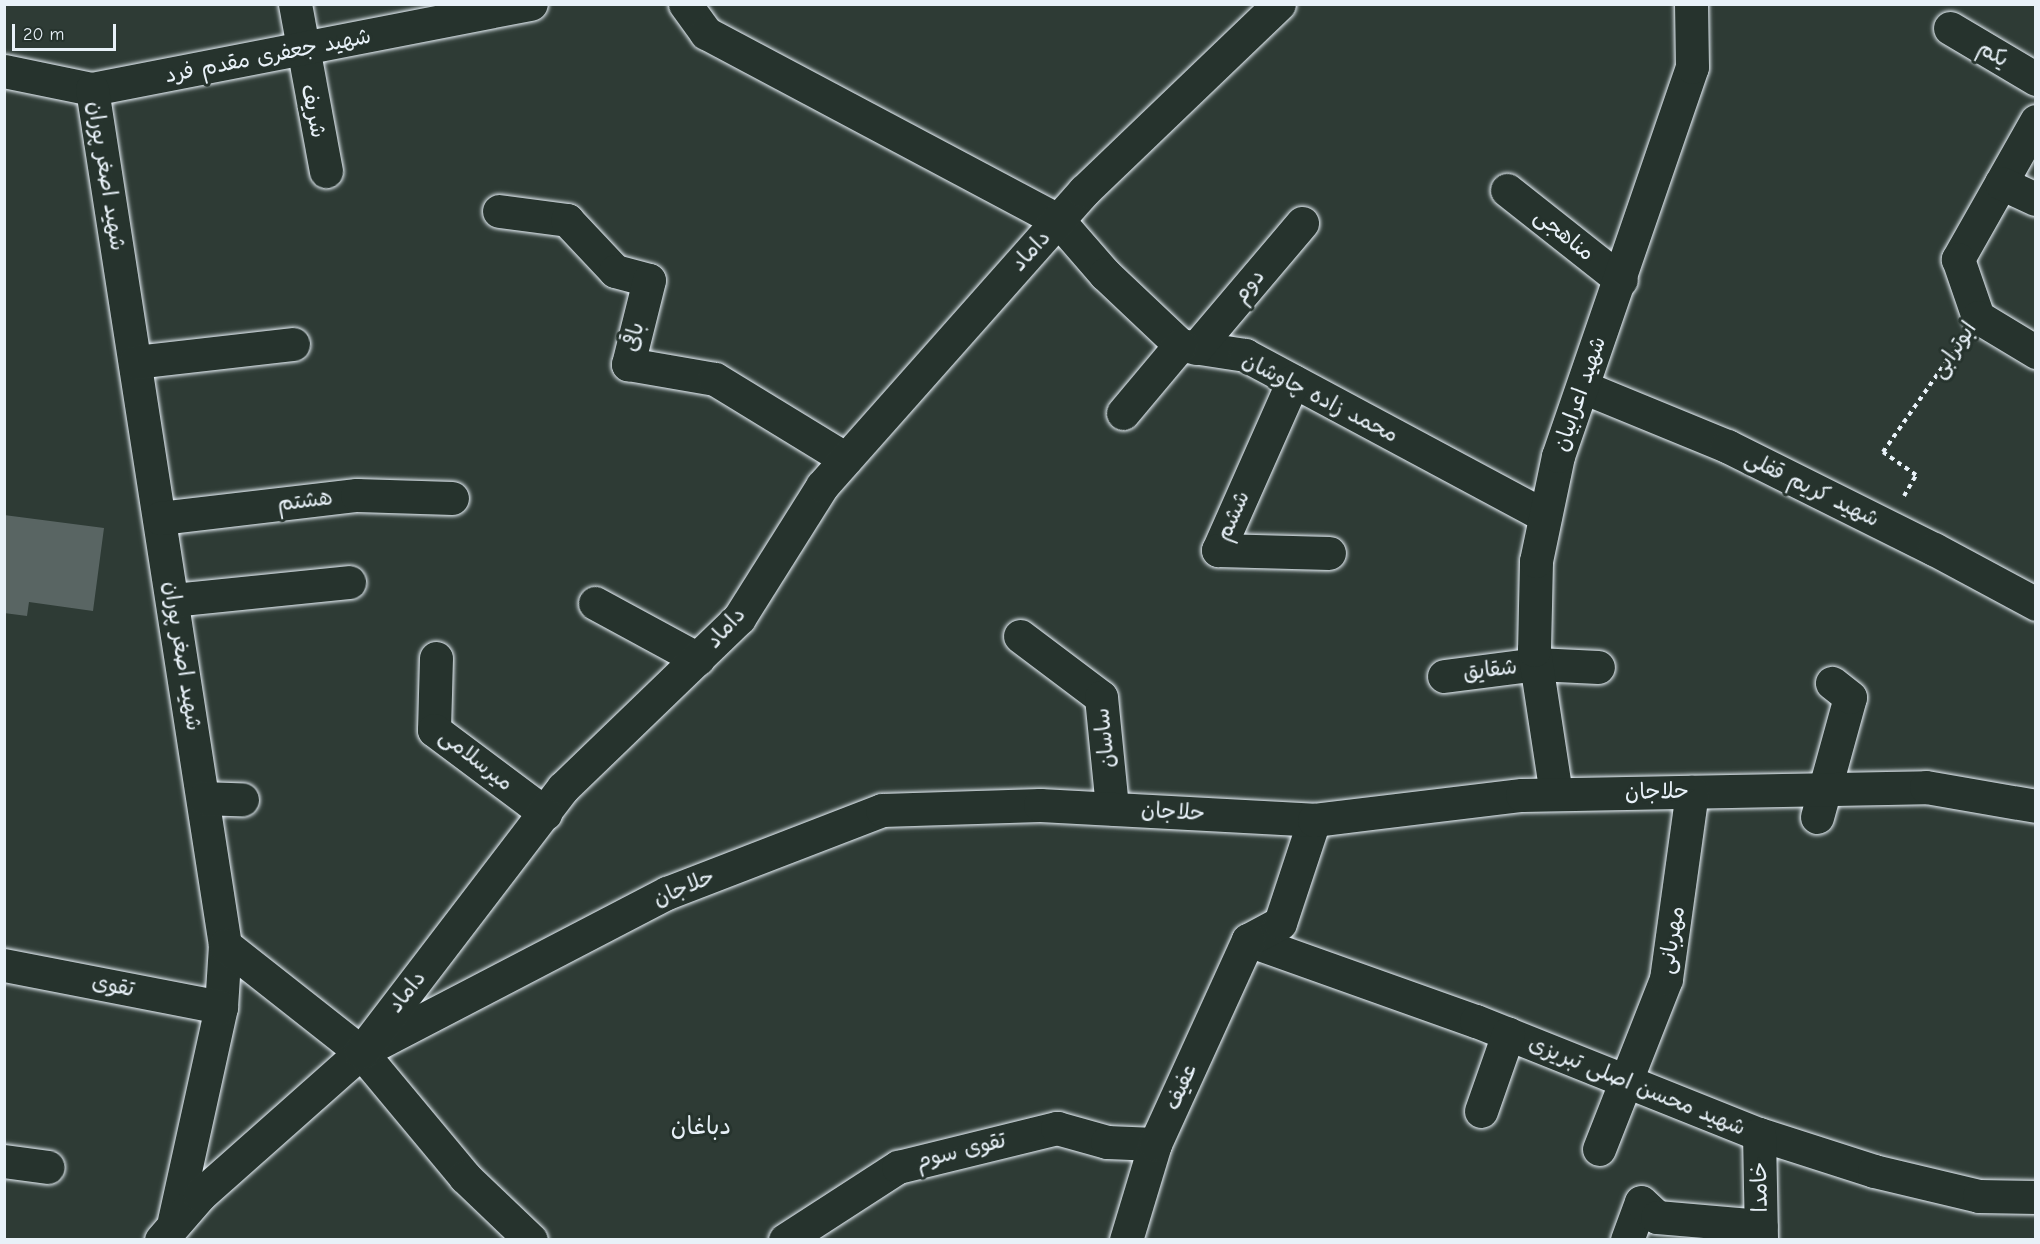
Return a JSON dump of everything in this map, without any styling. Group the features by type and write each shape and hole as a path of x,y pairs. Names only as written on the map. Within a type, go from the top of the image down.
{"street":[{"name":"شریف","path":"295,4 301,50 326,171"},
{"name":"شهید جعفری مقدم فرد","path":"4,71 92,89 531,4"},
{"path":"685,4 706,33 1058,220 1105,274 1188,347"},
{"name":"داماد","path":"168,1230 361,1052 563,789 740,618 822,486 1058,220 1279,4"},
{"name":"شهید اعرابیان","path":"1556,794 1536,664 1536,561 1558,456 1621,280 1692,67 1691,4"},
{"name":"یکم","path":"1950,28 2036,79"},
{"name":"شهید اصغر پوران","path":"92,89 204,798 225,945 221,1007 168,1230"},
{"name":"ابوترابی","path":"1978,317 1958,259 2036,121"},
{"path":"2001,183 2036,199"},
{"name":"مناهجی","path":"1507,190 1621,280"},
{"name":"باقی","path":"499,211 567,220 615,272 649,279 628,364 715,380 846,459"},
{"name":"دوم","path":"1123,413 1188,347 1302,223"},
{"path":"1978,317 2036,352"},
{"path":"135,362 293,344"},
{"name":"محمد زاده چاوشان","path":"1188,347 1245,355 1545,516"},
{"name":"ششم","path":"1293,381 1218,550 1329,553"},
{"name":"شهید کریم قفلی","path":"1583,387 1726,446 1886,525 2036,604"},
{"name":"هشتم","path":"160,518 357,495 452,498"},
{"path":"173,600 349,582"},
{"path":"595,603 698,659"},
{"name":"ساسان","path":"1020,636 1101,697 1112,808"},
{"name":"میرسلامی","path":"436,658 434,730 545,813"},
{"name":"شقایق","path":"1444,676 1536,664 1598,667"},
{"path":"1822,803 1850,697 1832,683"},
{"name":"حلاجان","path":"361,1052 667,893 882,810 1040,805 1314,820 1556,794 1692,792 1822,803 1926,788 2036,806"},
{"name":"مهربانی","path":"1599,1149 1666,979 1692,792"},
{"path":"204,798 242,799"},
{"path":"1248,940 1280,922 1314,820"},
{"name":"شهید محسن اصلی تبریزی","path":"1248,940 1508,1034 1759,1134 1874,1171 1979,1196 2036,1197"},
{"name":"عفیف","path":"1134,1237 1155,1144 1248,940"},
{"path":"225,945 361,1052 465,1177 531,1239"},
{"name":"تقوی","path":"4,965 221,1007"},
{"path":"1481,1111 1508,1034"},
{"name":"تقوی سوم","path":"785,1239 898,1167 1057,1128 1107,1142 1155,1144"},
{"name":"خامدا","path":"1759,1134 1761,1233"},
{"path":"4,1161 48,1167"},
{"path":"1627,1239 1641,1202 1657,1217 1761,1233"}],"path":[{"name":"ابوترابی","path":"1886,525 1916,475 1882,452 1978,317"}],"building":[{"path":"4,515 104,528 93,611 29,602 27,616 4,613"}],"district":[{"name":"دباغان","path":"701,1127"}]}
